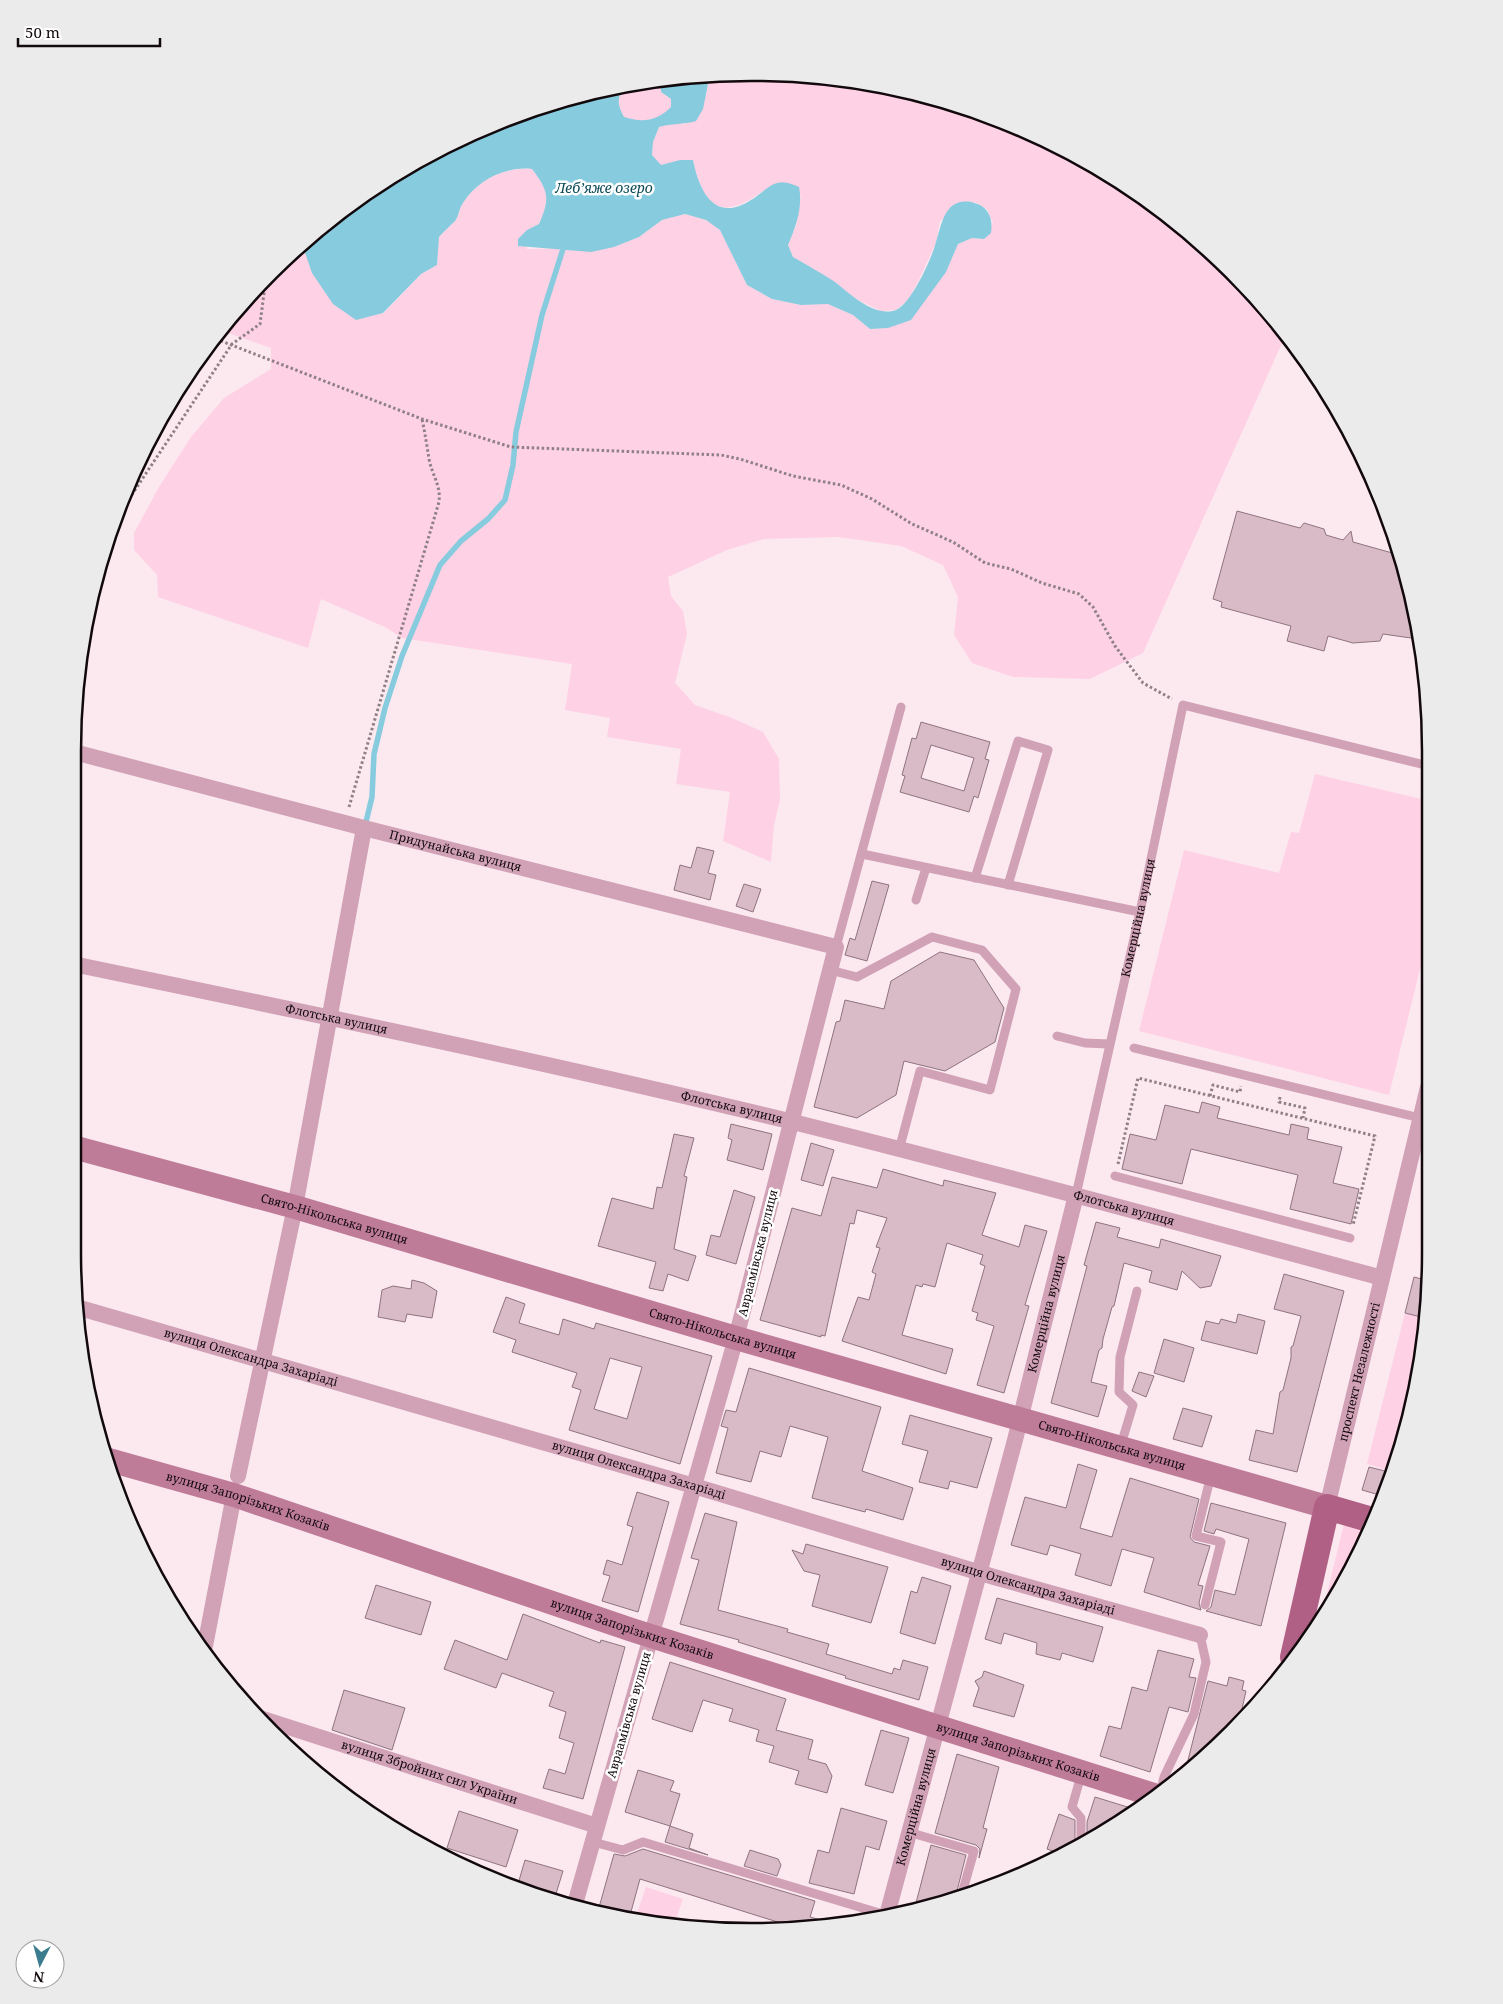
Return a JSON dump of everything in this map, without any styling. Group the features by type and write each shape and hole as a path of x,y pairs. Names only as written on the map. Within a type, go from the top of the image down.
{"main road":[{"name":"Свято-Нікольська вулиця","path":"81,1149 295,1207 736,1338 1367,1518"},
{"name":"вулиця Запорізьких Козаків","path":"115,1461 236,1485 651,1636 1149,1792"},
{"name":"проспект Незалежності","path":"1296,1643 1327,1507"}],"street":[{"name":"Придунайська вулиця","path":"81,754 364,828 836,947"},
{"path":"206,1641 236,1485 295,1207 364,828"},
{"name":"Авраамівська вулиця","path":"576,1899 736,1338 836,947"},
{"name":"Флотська вулиця","path":"81,966 331,1017 791,1122 1076,1195 1382,1278"},
{"name":"проспект Незалежності","path":"1327,1507 1422,1110"},
{"name":"Комерційна вулиця","path":"888,1909 1020,1420 1076,1195"},
{"name":"вулиця Олександра Захаріаді","path":"84,1309 1200,1635"},
{"name":"вулиця Збройних сил України","path":"276,1723 595,1834"}],"lane":[{"path":"1183,705 1422,764"},
{"name":"Комерційна вулиця","path":"1076,1195 1140,912 1183,705"},
{"path":"836,947 901,707"},
{"path":"975,878 1018,741 1048,750 1008,885"},
{"path":"862,854 1140,912"},
{"path":"916,900 926,868"},
{"path":"830,970 857,977 932,937 982,950 1016,990 990,1090 920,1071 899,1150"},
{"path":"1058,1036 1085,1043 1110,1044"},
{"path":"1134,1048 1420,1118"},
{"path":"1115,1176 1350,1238"},
{"path":"1120,1448 1133,1405 1119,1392 1120,1356 1137,1291"},
{"path":"1205,1605 1221,1542 1196,1536 1212,1474"},
{"path":"1162,1782 1194,1714 1206,1662 1200,1635"},
{"path":"1081,1836 1081,1818 1072,1807 1082,1772"},
{"path":"908,1832 974,1851 964,1888"},
{"name":"вулиця Збройних сил України","path":"595,1834 623,1850 643,1842 874,1911"}],"path":[{"path":"133,493 232,344 260,324 264,293"},
{"path":"222,341 422,419 511,447 721,455 793,476 841,486 872,499 912,524 953,542 985,563 1011,569 1034,580 1079,594 1093,607 1120,653 1143,683 1183,705"},
{"path":"347,823 350,801 439,502 438,479 432,470 422,419"},
{"path":"1115,1176 1138,1078 1375,1136 1350,1238"},
{"path":"1210,1096 1213,1086 1238,1091"},
{"path":"1282,1102 1305,1108 1302,1118"}],"shaded area":[{"path":"752,81 839,87 925,104 1008,132 1048,150 1087,171 1124,194 1160,220 1225,278 1282,342 1143,653 1090,679 1013,677 972,663 954,635 958,597 943,565 901,546 838,537 764,539 727,550 668,577 671,596 683,611 687,634 675,683 695,705 732,718 763,732 779,759 780,800 774,825 771,862 723,841 730,792 676,784 681,749 607,737 610,718 565,710 572,664 402,638 387,628 321,599 308,648 158,597 157,575 134,550 134,533 159,487 191,437 224,398 271,369 271,348 228,333 278,278 305,253 312,273 383,314 421,274 437,265 439,237 455,221 462,205 476,187 493,176 512,170 532,169 545,189 545,208 539,224 527,230 527,249 614,247 639,237 662,220 685,214 706,220 720,230 747,285 772,299 801,305 828,304 853,315 870,329 888,328 952,258 958,244 972,238 984,239 993,223 987,209 975,202 940,221 936,243 908,300 896,310 881,311 858,300 811,267 793,257 788,245 796,226 801,196 767,188 739,205 718,206 703,191 693,160 680,160 661,166 652,155 653,142 659,127 674,122 686,124 706,95 708,83"},
{"path":"661,87 661,92 671,99 671,108 660,116 649,120 624,118 620,110 621,94"},
{"path":"1315,774 1422,799 1422,961 1389,1095 1139,1031 1184,850 1279,873 1291,832 1299,833"},
{"path":"1405,1313 1418,1316 1409,1383 1399,1426 1386,1468 1385,1469 1367,1464"},
{"path":"1344,1524 1363,1528 1353,1549 1326,1598"},
{"path":"646,1887 683,1899 676,1918 637,1913"}],"water":[{"name":"Леб’яже озеро","path":"708,83 703,109 696,121 659,127 653,142 652,155 661,165 680,160 693,160 704,192 718,206 727,208 738,206 751,200 770,186 780,182 799,187 798,217 788,245 793,257 832,280 870,307 887,312 896,310 908,299 926,269 946,213 955,204 971,202 984,208 991,219 991,233 984,239 972,238 958,244 946,272 911,320 888,328 870,329 853,315 828,304 801,305 772,299 747,285 720,230 706,220 685,214 662,220 639,237 614,247 591,252 518,246 518,239 527,230 539,224 546,201 545,189 532,169 522,169 502,172 493,176 484,181 469,195 455,221 439,237 437,265 421,274 383,313 356,320 333,304 312,273 305,253 310,248 343,220 379,194 455,150 495,132 536,117 578,104 621,94 619,102 624,117 649,120 666,112 671,107 671,99 661,92 661,87"}],"building":[{"path":"1237,511 1300,528 1304,523 1324,529 1326,535 1343,540 1351,531 1353,542 1391,553 1399,578 1412,638 1383,634 1380,641 1353,643 1328,636 1324,651 1287,641 1291,626 1221,607 1222,602 1213,599"},
{"path":"921,722 990,742 985,759 989,760 978,798 974,796 969,812 900,792 905,776 902,775 912,738 916,739","holes":["931,745 974,758 964,791 921,778"]},
{"path":"697,847 714,851 708,873 716,875 710,900 674,890 680,865 691,868"},
{"path":"872,881 889,885 867,961 845,955 850,938 855,940"},
{"path":"744,884 761,889 753,912 736,906"},
{"path":"940,952 974,960 1004,1008 995,1042 945,1071 904,1061 896,1095 857,1118 814,1107 836,1022 840,1021 845,1000 884,1009 891,981"},
{"path":"1202,1102 1220,1107 1217,1118 1289,1135 1291,1124 1309,1128 1307,1139 1342,1147 1333,1183 1359,1189 1351,1224 1290,1209 1298,1175 1191,1149 1182,1184 1122,1169 1130,1134 1156,1140 1165,1105 1199,1113"},
{"path":"731,1124 772,1134 763,1170 727,1160 732,1140 728,1138"},
{"path":"674,1134 694,1138 684,1176 687,1177 674,1249 696,1256 688,1281 668,1274 663,1291 649,1288 656,1262 598,1246 612,1198 653,1209 657,1187 662,1188"},
{"path":"811,1143 834,1150 823,1186 801,1180"},
{"path":"883,1169 943,1186 944,1180 996,1193 982,1235 1019,1247 1025,1225 1047,1231 1025,1305 1029,1306 1004,1393 977,1385 994,1326 976,1320 978,1313 972,1311 985,1266 980,1264 983,1255 947,1243 935,1287 923,1284 922,1287 916,1285 902,1335 953,1349 946,1374 842,1341 858,1297 869,1300 876,1274 872,1272 880,1248 876,1247 887,1218 857,1210 854,1224 850,1223 825,1336 821,1335 821,1337 760,1320 792,1208 821,1216 832,1177 877,1188"},
{"path":"734,1190 755,1197 736,1264 706,1255 711,1235 720,1237"},
{"path":"1096,1222 1120,1228 1117,1237 1159,1248 1161,1239 1221,1256 1211,1286 1200,1288 1182,1271 1177,1290 1149,1282 1152,1271 1124,1263 1114,1306 1112,1307 1091,1382 1107,1386 1098,1417 1051,1403 1087,1266 1084,1265"},
{"path":"1284,1274 1344,1291 1297,1472 1249,1460 1256,1430 1273,1434 1280,1392 1283,1390 1291,1358 1291,1347 1293,1346 1301,1316 1274,1309"},
{"path":"1414,1277 1421,1279 1418,1316 1405,1313"},
{"path":"412,1280 424,1283 437,1291 432,1318 407,1314 405,1322 378,1317 382,1290 393,1286 411,1289"},
{"path":"506,1297 525,1304 519,1323 559,1335 563,1319 594,1329 596,1323 712,1356 680,1464 569,1430 581,1390 572,1387 577,1373 512,1352 516,1340 493,1332","holes":["610,1358 642,1367 627,1419 594,1409"]},
{"path":"1238,1314 1265,1321 1257,1354 1201,1340 1206,1321 1219,1324 1221,1319 1236,1323"},
{"path":"1164,1339 1194,1348 1184,1382 1154,1373"},
{"path":"749,1368 881,1407 862,1471 913,1488 903,1520 866,1509 865,1512 812,1498 828,1437 790,1426 781,1457 760,1451 751,1482 716,1473 728,1428 721,1426 726,1410 736,1412"},
{"path":"1139,1372 1154,1376 1146,1397 1132,1391"},
{"path":"1183,1408 1212,1416 1202,1447 1173,1439"},
{"path":"910,1415 992,1438 977,1488 950,1481 948,1489 919,1482 928,1451 902,1444"},
{"path":"1078,1464 1097,1470 1080,1528 1112,1537 1130,1478 1199,1499 1190,1537 1194,1542 1210,1546 1198,1585 1203,1586 1199,1603 1201,1610 1144,1592 1154,1558 1122,1549 1111,1586 1075,1575 1081,1554 1050,1545 1047,1555 1011,1545 1025,1497 1066,1508"},
{"path":"1369,1467 1385,1471 1376,1494 1362,1490"},
{"path":"637,1492 669,1502 638,1612 602,1601 610,1576 603,1574 607,1560 622,1565 633,1527 627,1525"},
{"path":"1211,1503 1286,1523 1261,1626 1206,1611 1211,1607 1215,1590 1235,1595 1249,1539 1216,1529 1214,1534 1204,1531"},
{"path":"705,1513 737,1522 718,1610 788,1629 787,1632 829,1644 826,1654 892,1674 894,1668 900,1670 903,1660 928,1667 919,1700 845,1678 846,1676 738,1642 739,1640 680,1624 699,1560 691,1558"},
{"path":"806,1544 888,1567 871,1623 812,1606 820,1575 804,1571 792,1550 803,1554"},
{"path":"922,1577 951,1586 935,1644 900,1633 911,1591 917,1593"},
{"path":"376,1585 431,1602 421,1635 365,1618"},
{"path":"997,1598 1103,1627 1093,1662 1062,1653 1060,1660 1036,1654 1037,1643 1004,1633 1001,1644 985,1639"},
{"path":"523,1614 600,1643 601,1640 625,1647 583,1799 543,1788 549,1769 565,1774 574,1743 559,1738 566,1712 549,1706 554,1692 502,1673 496,1688 444,1669 455,1640 507,1660"},
{"path":"1158,1650 1194,1659 1189,1677 1196,1678 1188,1712 1169,1707 1150,1772 1100,1756 1109,1726 1121,1729 1132,1687 1147,1691"},
{"path":"670,1662 786,1699 776,1730 813,1740 808,1759 826,1764 832,1776 827,1793 795,1784 799,1771 769,1762 774,1746 756,1741 759,1730 729,1721 733,1709 703,1700 692,1732 652,1719"},
{"path":"984,1671 1024,1685 1014,1717 973,1706 979,1688 975,1681 982,1677"},
{"path":"1229,1677 1244,1681 1242,1690 1246,1691 1242,1708 1188,1760 1208,1681 1227,1686"},
{"path":"344,1690 405,1708 392,1750 332,1730"},
{"path":"881,1730 909,1738 893,1793 865,1785"},
{"path":"957,1754 999,1767 983,1828 987,1829 979,1858 980,1849 976,1845 935,1833"},
{"path":"638,1770 674,1781 670,1791 680,1794 670,1826 625,1812"},
{"path":"1095,1797 1128,1807 1087,1833 1087,1822"},
{"path":"841,1808 887,1821 879,1850 866,1846 854,1894 809,1883 818,1850 829,1853"},
{"path":"459,1811 518,1830 506,1867 447,1848"},
{"path":"1059,1814 1075,1820 1075,1839 1053,1851 1047,1849"},
{"path":"670,1826 693,1834 689,1848 708,1855 665,1842"},
{"path":"931,1845 966,1855 957,1890 916,1902"},
{"path":"643,1849 815,1901 810,1917 817,1919 777,1922 640,1879 631,1912 600,1905 614,1854 625,1856"},
{"path":"750,1850 778,1859 781,1865 777,1876 744,1866"},
{"path":"525,1860 563,1871 556,1893 519,1881"}],"waterway":[{"path":"365,826 372,797 374,754 385,708 402,656 440,565 461,541 488,519 505,500 513,465 516,432 542,315 563,249"}]}
